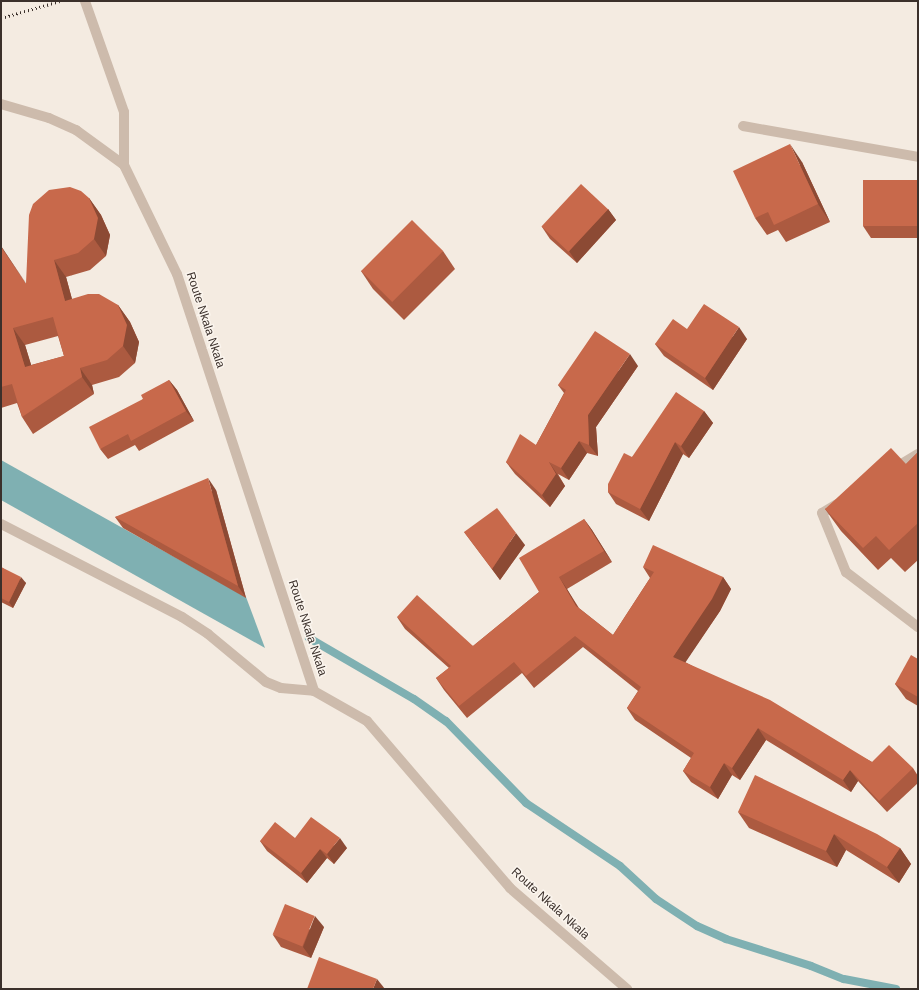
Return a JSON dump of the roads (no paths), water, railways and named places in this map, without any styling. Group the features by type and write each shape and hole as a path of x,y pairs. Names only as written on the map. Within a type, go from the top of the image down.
{"street":[{"path":"85,1 124,112 124,165"},
{"path":"1,104 49,118 76,130 124,165"},
{"path":"743,126 918,157"},
{"name":"Route Nkala Nkala","path":"124,165 177,274 314,691 367,721 510,888 627,989"},
{"path":"886,474 918,454"},
{"path":"848,497 822,513 846,572 918,627"},
{"path":"1,524 182,617 220,642 252,673 266,682 280,688 314,691"}],"water":[{"path":"1,460 246,597 265,648 1,500"}],"waterway":[{"path":"309,638 414,699 446,721 526,803 620,866 656,899 697,926 726,939 811,966 844,979 896,989"}],"railway":[{"path":"1,18 60,1"}]}
